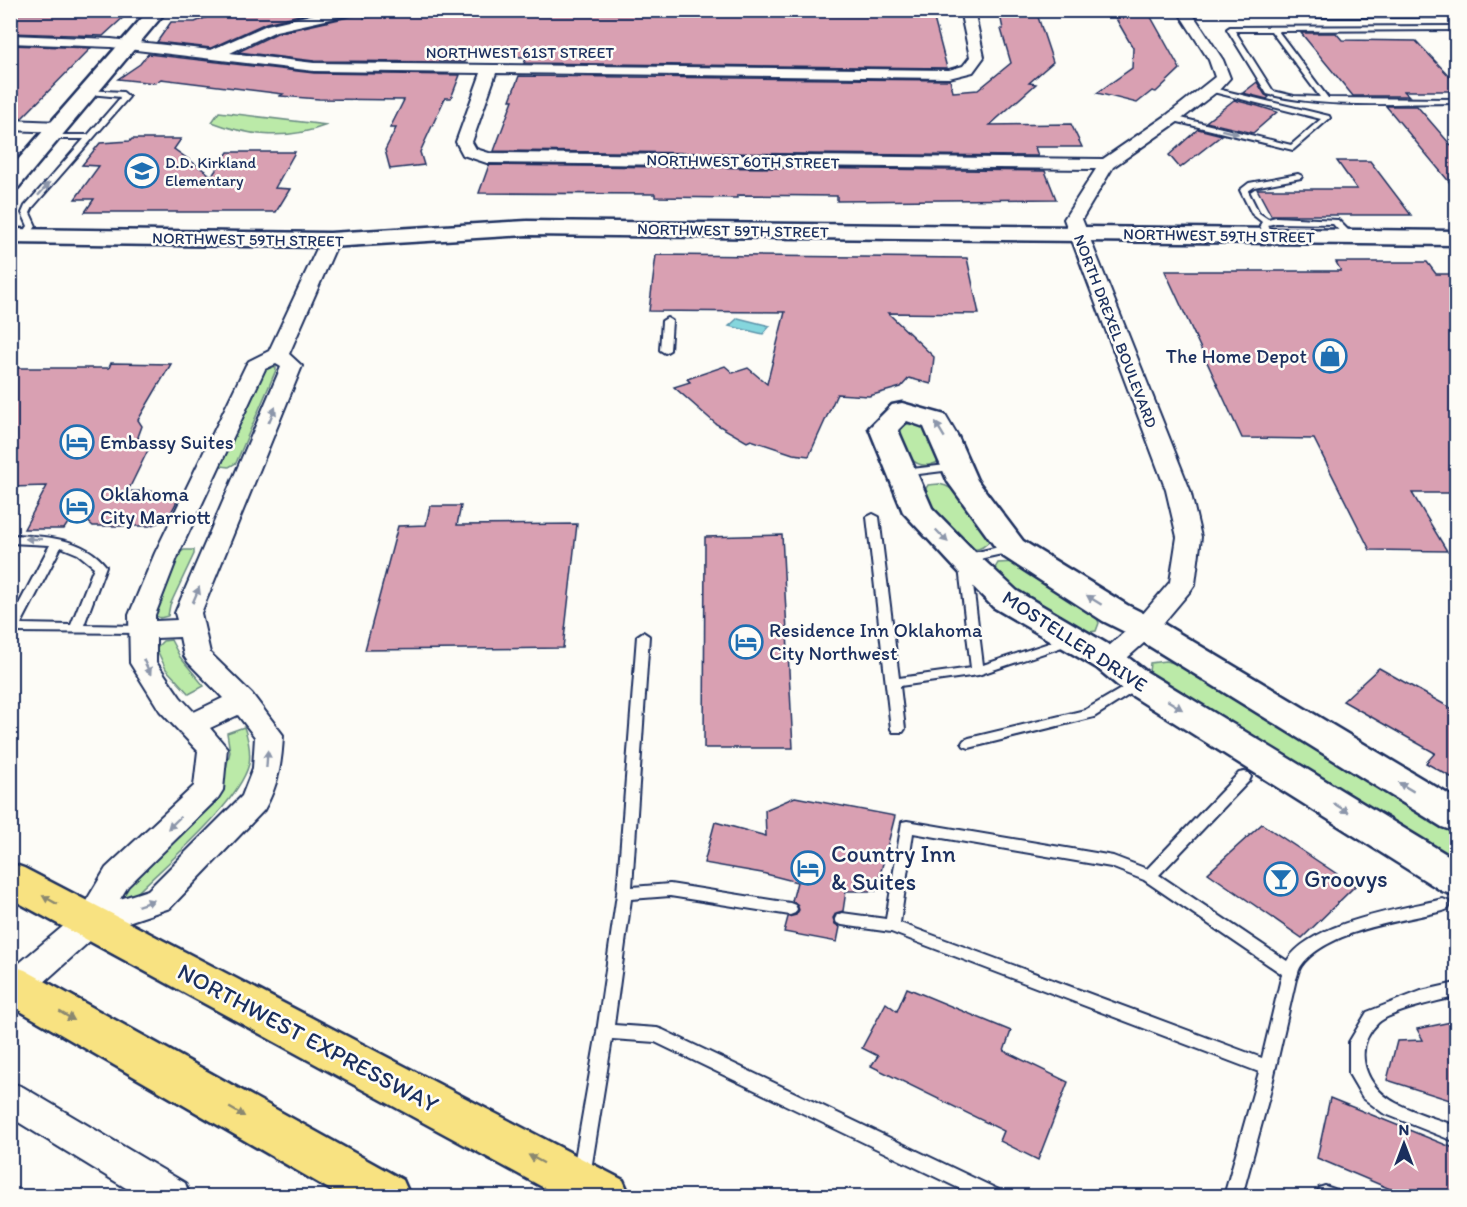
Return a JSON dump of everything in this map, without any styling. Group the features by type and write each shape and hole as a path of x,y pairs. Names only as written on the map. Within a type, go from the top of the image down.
{"highway":[{"name":"NORTHWEST EXPRESSWAY","path":"10,879 593,1190"},
{"path":"12,987 386,1197"}],"street":[{"path":"10,183 159,10"},
{"path":"213,56 272,28 352,10"},
{"name":"NORTHWEST 61ST STREET","path":"10,39 111,43 314,68 949,74 968,69 977,57 967,10"},
{"path":"1183,10 1220,69 1223,78 1212,89"},
{"name":"NORTHWEST 60TH STREET","path":"490,70 464,142 469,153 487,158 1107,164"},
{"name":"NORTH DREXEL BOULEVARD","path":"1109,660 1145,628 1182,584 1189,537 1178,490 1073,219 1107,164 1212,89"},
{"path":"10,125 55,132"},
{"name":"NORTHWEST 59TH STREET","path":"18,236 330,240 375,239 476,228 1077,234 1268,229 1350,237 1456,238"},
{"path":"12,987 90,922 117,877 208,790 213,748 170,704 143,663 142,615 167,553 256,365 278,355 330,240"},
{"path":"90,922 159,899 254,802 267,768 269,735 242,701 197,656 188,613 292,366 278,355"},
{"name":"MOSTELLER DRIVE","path":"1450,893 1139,683 1109,660 1005,598 918,512 883,428 902,411 935,421 944,437 955,468 1012,548 1115,614 1145,628 1456,817"},
{"path":"141,630 190,628"},
{"path":"191,725 242,701"},
{"path":"10,1098 171,1197"}],"lane":[{"path":"1301,10 1304,15 1456,15"},
{"path":"1456,28 1230,30 1270,92 1294,98 1456,101"},
{"path":"1273,30 1325,99"},
{"path":"1173,118 1293,148 1326,118 1212,89"},
{"path":"18,236 32,226 26,213 29,206 125,97 123,94 89,92"},
{"path":"55,132 90,137"},
{"path":"1268,229 1256,214 1244,190 1252,185 1298,176"},
{"path":"665,350 667,321"},
{"path":"903,473 955,468"},
{"path":"873,517 898,729"},
{"path":"10,539 46,539 88,554 100,566 76,629"},
{"path":"57,543 12,628 141,630"},
{"path":"978,671 964,559 1012,548"},
{"path":"593,1190 605,1032 624,894 643,636"},
{"path":"893,683 978,671 1073,639"},
{"path":"969,743 1089,714 1139,683"},
{"path":"1149,876 1244,777"},
{"path":"892,926 907,826 1102,860 1149,876 1291,972"},
{"path":"624,894 670,890 790,909"},
{"path":"1233,1197 1295,962 1319,942 1347,928 1450,893"},
{"path":"842,919 892,926 1268,1068"},
{"path":"1456,990 1421,998 1373,1017 1357,1042 1357,1074 1369,1093 1389,1108 1456,1134"},
{"path":"605,1032 657,1035 993,1197"}],"green space":[{"path":"219,112 327,125 298,133 270,135 241,131 212,122"},
{"path":"269,366 276,367 276,370 236,463 229,467 221,466 264,370"},
{"path":"907,424 927,427 940,461 931,465 923,465 911,458 903,445 902,437 901,428"},
{"path":"939,484 948,487 963,498 975,514 991,539 981,548 971,549 961,544 943,524 925,490 928,485"},
{"path":"184,550 194,550 194,554 170,605 168,616 160,618 156,616 156,606 178,554"},
{"path":"1016,562 1096,616 1099,623 1096,631 1084,633 1073,630 1001,580 994,570 998,563"},
{"path":"171,640 180,657 204,686 189,694 166,669 156,648 163,641"},
{"path":"1165,661 1179,664 1456,833 1456,867 1159,682 1149,672 1150,663"},
{"path":"244,727 249,745 249,764 243,780 232,796 200,832 137,893 119,903 113,892 223,780 230,752 227,733"}],"water":[{"path":"738,318 770,326 763,334 729,326"}],"building":[{"path":"225,10 320,10 266,23 211,48 157,42 171,22 195,22"},
{"path":"360,10 363,10 364,18 409,10 481,13 933,15 947,68 524,63 527,57 468,56 465,62 314,61 238,52 277,33 357,15"},
{"path":"999,10 1036,11 1053,62 1029,83 1036,84 990,125 1071,124 1082,147 1035,147 1038,156 494,151 513,100 510,100 519,76 950,80 953,92 978,90 1011,63 1001,29 1003,29"},
{"path":"1115,10 1147,10 1180,69 1156,92 1152,91 1137,103 1097,93 1132,68 1133,48 1115,17 1119,17"},
{"path":"52,12 126,15 103,36 10,33 10,14 49,14"},
{"path":"1301,33 1336,33 1342,40 1416,41 1456,83 1456,91 1404,91 1409,96 1353,96"},
{"path":"10,45 91,48 22,118 10,118"},
{"path":"148,54 314,73 460,75 451,98 445,98 420,152 424,165 390,169 385,150 396,128 390,128 404,100 319,99 280,96 283,94 161,79 155,83 118,79 140,64"},
{"path":"1257,82 1265,95 1269,97 1267,99 1243,93"},
{"path":"1234,100 1277,112 1253,133 1206,122"},
{"path":"1386,106 1417,106 1456,151 1456,190"},
{"path":"1198,129 1222,135 1180,168 1169,155"},
{"name":"D.D. Kirkland Elementary","path":"132,139 181,139 174,149 212,176 228,152 295,152 275,188 290,189 276,212 85,212 94,199 75,199 99,166 82,165 100,143"},
{"path":"1337,161 1370,161 1411,215 1271,215 1257,189 1357,189"},
{"path":"489,165 1045,171 1056,199 837,201 837,196 737,195 737,198 655,197 655,194 479,193"},
{"path":"656,255 967,258 979,314 888,313 934,357 931,384 909,378 901,387 869,396 837,394 809,456 793,454 751,440 747,442 716,424 674,387 690,382 687,379 725,366 733,373 748,368 767,384 785,312 649,311"},
{"name":"The Home Depot","path":"1336,262 1427,262 1436,274 1456,274 1456,493 1412,493 1447,551 1370,550 1314,439 1242,438 1165,271 1341,271"},
{"name":"Embassy Suites","path":"111,363 171,364 138,420 142,426 138,437 149,448 128,491 182,492 167,520 149,526 93,526 76,511 64,529 24,529 47,486 10,487 10,368 109,368"},
{"path":"430,506 461,506 457,525 577,524 563,648 365,650 398,526 426,525"},
{"name":"Residence Inn Oklahoma City Northwest","path":"782,535 793,748 704,748 705,537"},
{"path":"1379,668 1456,711 1456,780 1426,763 1435,753 1343,701"},
{"name":"Country Inn & Suites","path":"795,797 895,816 876,891 846,891 843,911 836,913 833,918 835,924 840,927 837,942 784,932 788,917 796,915 799,910 797,904 792,901 797,882 762,873 704,863 715,822 766,836 765,810"},
{"name":"Groovys","path":"1262,824 1355,886 1302,938 1208,873"},
{"path":"907,988 1011,1031 1004,1051 1068,1082 1038,1160 1000,1141 1004,1131 871,1066 878,1056 862,1048 886,1003 897,1011"},
{"path":"1456,1021 1456,1102 1387,1080 1397,1041 1423,1040 1417,1029"},
{"path":"1330,1098 1456,1149 1456,1197 1409,1197 1317,1158"}],"place":[{"name":"D.D. Kirkland Elementary","path":"142,171"},
{"name":"The Home Depot","path":"1330,356"},
{"name":"Embassy Suites","path":"77,442"},
{"name":"Oklahoma City Marriott","path":"77,506"},
{"name":"Residence Inn Oklahoma City Northwest","path":"746,642"},
{"name":"Country Inn & Suites","path":"808,868"},
{"name":"Groovys","path":"1281,879"}]}
